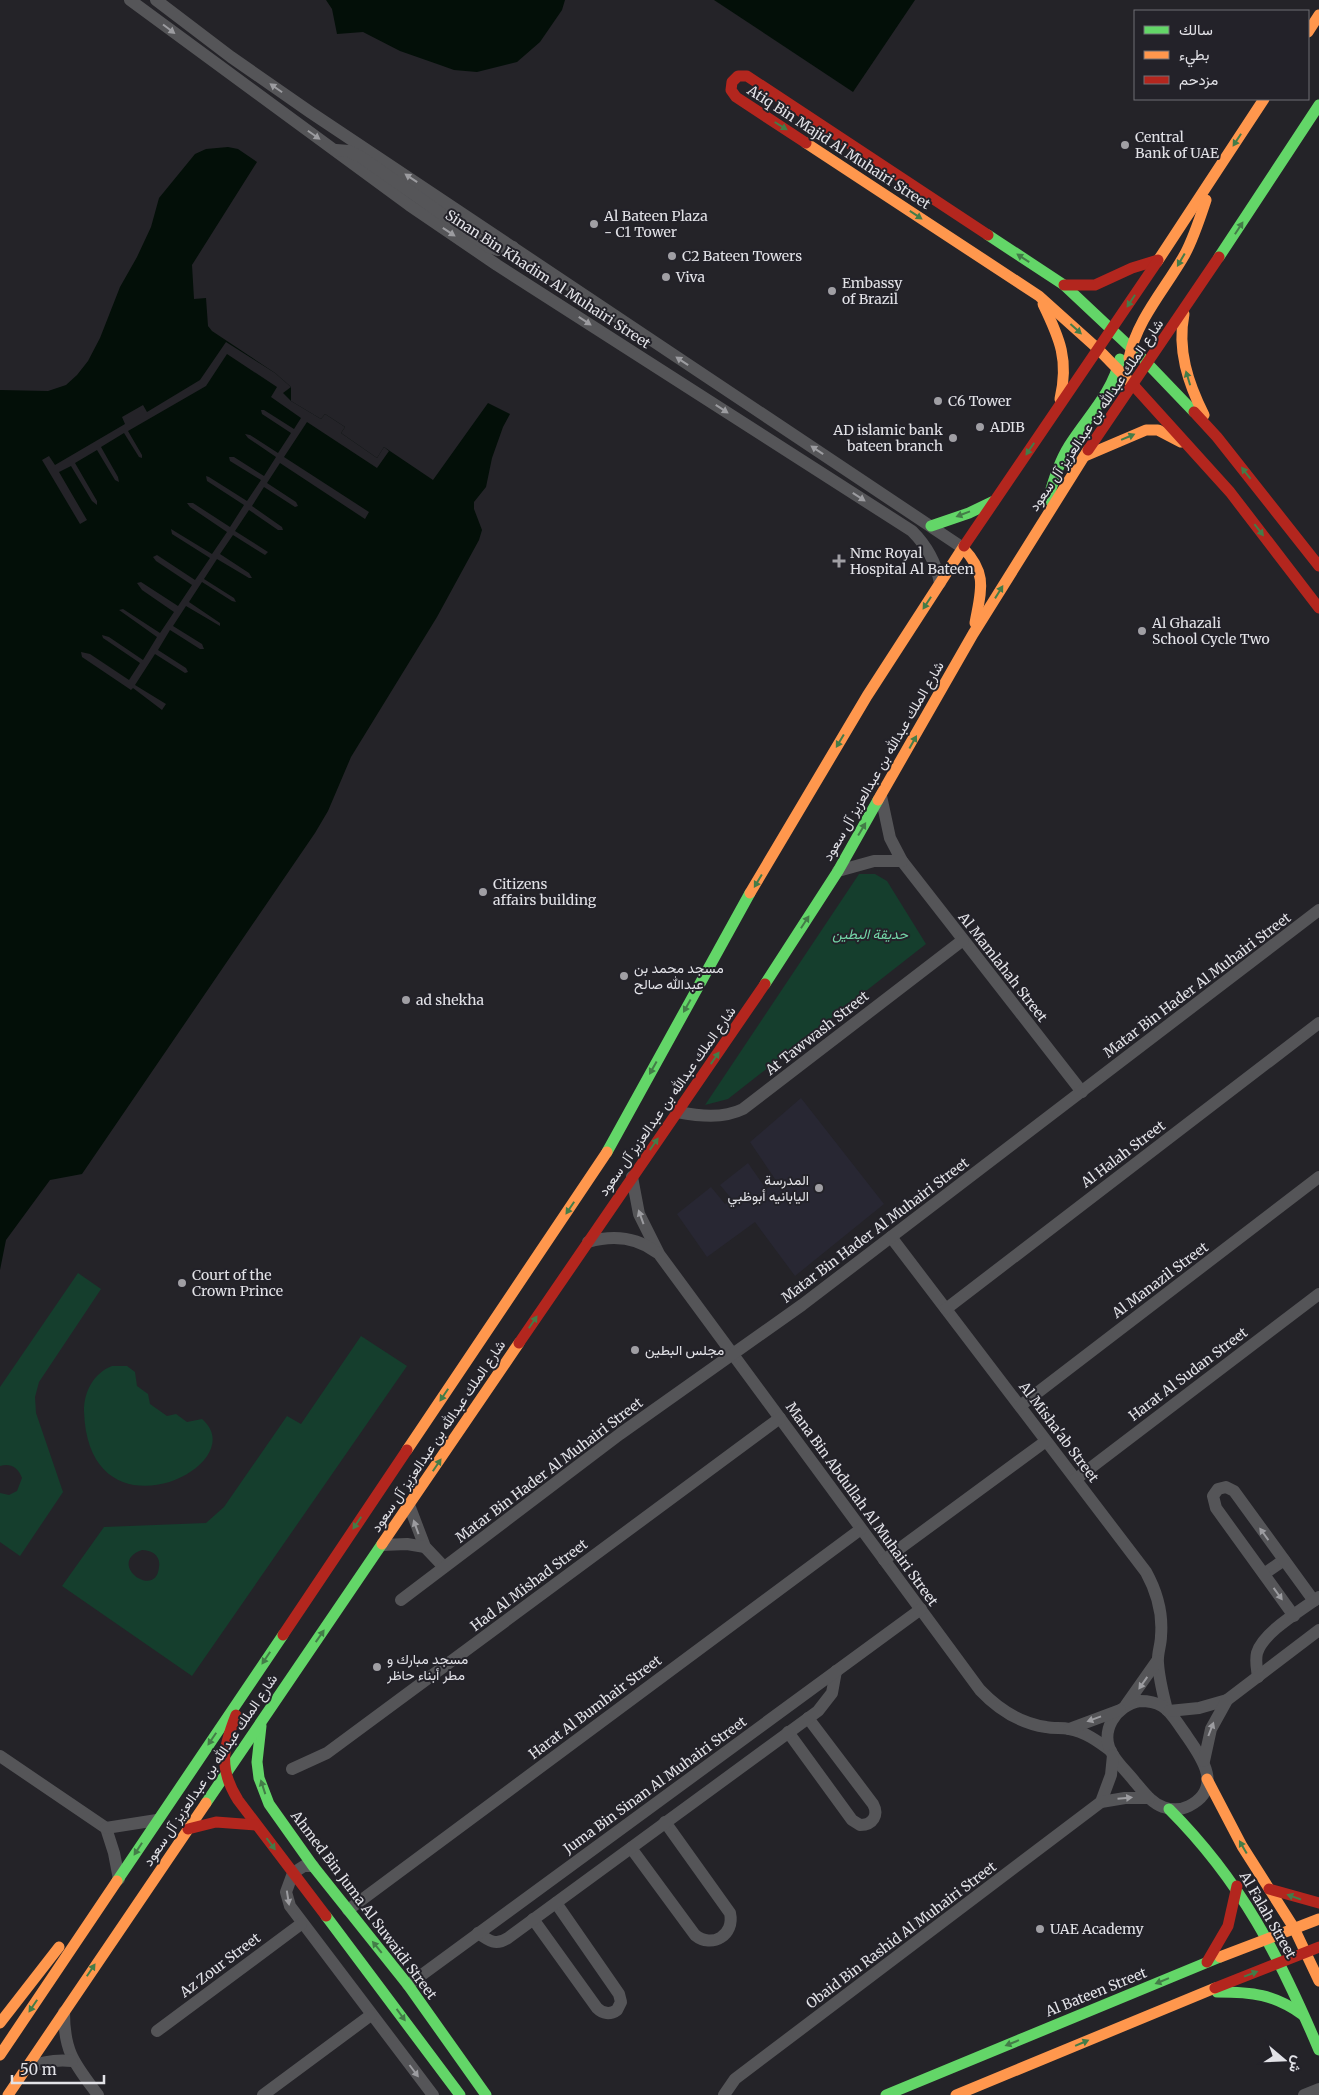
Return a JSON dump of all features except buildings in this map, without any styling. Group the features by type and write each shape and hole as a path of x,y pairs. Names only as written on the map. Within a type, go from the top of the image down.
{"main road":[{"path":"1309,30 1319,15"},
{"name":"Atiq Bin Majid Al Muhairi Street","path":"1319,566 1218,437 1130,346 1064,285 747,76 738,76 732,82 731,90 736,97 1039,296 1134,383 1230,492 1319,608"},
{"name":"شارع الملك عبدالله بن عبدالعزيز آل سعود","path":"0,2055 600,1164 727,932 853,719 963,548 1112,329 1263,100"},
{"name":"شارع الملك عبدالله بن عبدالعزيز آل سعود","path":"8,2095 64,2010 755,999 838,871 973,634 1046,516 1189,303 1319,104"},
{"path":"1134,383 1129,365 1130,346 1186,251 1201,217 1210,182"},
{"path":"1064,285 1095,285 1132,268 1158,260"},
{"path":"1039,296 1065,352 1064,381 1058,408"},
{"path":"1189,303 1181,328 1183,357 1197,402 1218,437"},
{"path":"1046,516 1052,487 1062,459 1119,369 1119,349 1112,329"},
{"path":"1084,457 1128,437 1152,430 1169,435 1195,451"},
{"path":"931,526 968,513 995,500"},
{"path":"963,548 978,563 982,576 973,634"},
{"path":"249,1684 227,1743 225,1774 238,1800 460,2095"},
{"name":"Ahmed Bin Juma Al Suwaidi Street","path":"262,1720 258,1743 260,1778 265,1795 276,1814 313,1866 408,1985 486,2095"},
{"name":"Al Falah Street","path":"1207,1779 1230,1824 1268,1889 1294,1928 1319,1981"},
{"name":"Al Falah Street","path":"1169,1809 1213,1853 1237,1886 1268,1938 1319,2050"},
{"path":"188,1829 216,1822 256,1825"},
{"path":"0,2023 87,1911 119,1879"},
{"path":"1207,1962 1228,1926 1237,1886"},
{"path":"1268,1889 1319,1903"},
{"name":"Al Bateen Street","path":"886,2095 1207,1962 1319,1919"},
{"path":"961,2094 1205,1992 1319,1947"},
{"path":"379,1986 397,1989 408,1985"},
{"path":"1205,1992 1251,1992 1269,1995 1287,2003 1304,2016"}],"street":[{"name":"Sinan Bin Khadim Al Muhairi Street","path":"130,0 403,201 497,265 912,531 932,557 940,583"},
{"name":"Sinan Bin Khadim Al Muhairi Street","path":"156,0 231,57 310,112 963,548"},
{"path":"336,150 349,151 361,157 489,247 498,250 513,247"},
{"name":"Al Mamlahah Street","path":"881,796 890,838 902,861 1082,1092"},
{"path":"838,871 868,862 902,861"},
{"name":"Matar Bin Hader Al Muhairi Street","path":"400,1600 620,1434 733,1354 891,1237 1319,910"},
{"name":"At Tawwash Street","path":"677,1112 698,1115 732,1114 748,1106 963,940"},
{"name":"Al Halah Street","path":"946,1309 1319,1023"},
{"name":"Mana Bin Abdullah Al Muhairi Street","path":"632,1177 639,1214 659,1254 980,1690 999,1708 1010,1715 1033,1724 1057,1729 1070,1729 1123,1708"},
{"name":"Al Manazil Street","path":"1020,1406 1319,1177"},
{"name":"Al Misha'ab Street","path":"891,1237 1146,1572 1157,1596 1162,1622 1158,1660 1161,1685 1168,1710"},
{"name":"Mana Bin Abdullah Al Muhairi Street","path":"588,1242 606,1238 622,1238 643,1244 659,1254"},
{"name":"Harat Al Sudan Street","path":"1076,1479 1319,1294"},
{"name":"Had Al Mishad Street","path":"292,1769 328,1753 780,1418"},
{"path":"884,1560 1046,1441"},
{"path":"1258,1677 1256,1659 1262,1643 1270,1634 1294,1616 1316,1599 1284,1560 1234,1491 1226,1487 1218,1489 1213,1496 1214,1504 1294,1616"},
{"path":"409,1506 424,1547 444,1567"},
{"name":"Harat Al Bumhair Street","path":"348,1910 861,1529"},
{"path":"382,1546 407,1544 424,1547"},
{"path":"1264,1574 1284,1560"},
{"name":"Juma Bin Sinan Al Muhairi Street","path":"408,1985 920,1609"},
{"path":"1168,1710 1199,1708 1227,1700 1319,1630"},
{"name":"Al Misha'ab Street","path":"1123,1708 1158,1660"},
{"path":"478,1933 491,1942 502,1942 556,1903 808,1718 828,1700 834,1686 836,1671"},
{"path":"1112,1753 1149,1798 1162,1807 1169,1809 1184,1808 1198,1800 1202,1794 1207,1779 1204,1761 1211,1729 1227,1700"},
{"path":"1100,1802 1111,1775 1112,1753 1108,1736 1109,1729 1115,1715 1123,1708 1140,1701 1155,1702 1168,1710 1204,1761"},
{"path":"788,1732 852,1820 860,1825 869,1824 876,1812 873,1804 808,1718"},
{"name":"Mana Bin Abdullah Al Muhairi Street","path":"1070,1729 1091,1738 1112,1753"},
{"path":"0,1756 106,1828 114,1853 119,1879"},
{"name":"Obaid Bin Rashid Al Muhairi Street","path":"724,2095 735,2079 1100,1802 1124,1798 1149,1798"},
{"path":"106,1828 157,1820"},
{"path":"631,1848 695,1934 700,1938 710,1941 721,1938 729,1930 730,1914 665,1822"},
{"path":"313,1866 304,1866 293,1872 287,1885 287,1899 301,1924 433,2095"},
{"path":"533,1919 597,2008 609,2014 617,2010 621,2002 619,1994 556,1903"},
{"name":"Az Zour Street","path":"158,2031 301,1924"},
{"path":"64,2010 65,2035 72,2061 98,2095"},
{"path":"263,2095 371,2015"},
{"path":"26,2068 60,2059 72,2061"},
{"path":"1304,2095 1319,2089"}],"shaded area":[{"path":"326,0 565,0 562,10 540,42 517,62 477,72 454,70 400,51 363,32 337,34 332,9"},
{"path":"714,0 915,0 853,92"},
{"path":"228,147 238,149 257,162 192,265 194,299 206,298 208,326 212,331 275,373 291,387 291,401 321,419 325,414 345,427 341,433 377,458 384,447 433,480 488,403 510,414 503,427 492,458 486,487 474,502 474,509 482,530 479,540 437,617 351,757 328,811 315,833 82,1174 50,1180 6,1240 0,1270 0,390 48,391 66,385 77,375 88,361 100,338 120,287 151,227 159,198 195,154 206,149"},
{"name":"المدرسة اليابانيه أبوظبي","path":"801,1098 884,1204 795,1276 755,1222 707,1257 677,1214 711,1187 725,1204 731,1198 720,1185 748,1163 766,1189 777,1182 750,1142"}],"green space":[{"name":"حديقة البطين","path":"859,874 875,874 887,881 926,944 728,1099 705,1105"},
{"path":"78,1273 101,1289 39,1382 35,1397 36,1413 63,1492 20,1556 0,1542 0,1493 9,1495 17,1491 22,1478 13,1467 7,1465 0,1466 0,1387"},
{"path":"361,1336 407,1366 192,1676 62,1586 104,1527 206,1523 224,1507 287,1416 301,1424","holes":["142,1550 155,1554 159,1560 156,1577 150,1581 136,1576 130,1570 129,1563 132,1556"]},
{"path":"112,1366 127,1366 135,1372 137,1386 148,1394 150,1404 167,1416 176,1414 187,1422 202,1419 213,1437 207,1456 189,1473 165,1483 137,1485 112,1476 92,1452 84,1404 88,1390 95,1378"}],"pier":[{"path":"226,342 275,373 291,387 283,393 291,401 321,419 325,414 345,427 341,433 377,458 384,447 389,451 377,468 307,422 284,457 369,512 365,519 280,463 267,483 296,502 298,506 295,507 264,487 252,506 282,527 283,530 278,530 249,510 235,531 268,552 265,555 233,535 220,554 249,573 252,578 217,559 204,579 234,598 236,602 202,582 189,602 220,623 220,626 186,606 173,626 202,644 204,649 200,649 170,630 158,650 186,668 188,672 185,673 155,654 135,685 166,704 162,710 133,688 131,690 82,657 81,652 90,654 129,680 140,663 103,638 102,635 109,637 143,660 157,637 119,610 123,609 160,633 174,612 142,590 137,583 141,582 178,606 192,585 153,557 157,555 195,580 210,558 172,534 171,529 212,554 227,532 187,503 193,503 230,527 244,505 207,481 206,476 247,501 261,480 230,461 229,457 234,457 264,476 276,457 245,434 250,435 278,453 291,433 262,414 261,410 294,429 301,418 271,397 277,387 227,354 206,386 128,431 142,458 139,457 124,433 101,447 119,482 115,480 97,450 75,463 97,501 97,505 92,501 71,466 59,472 87,520 80,524 42,460 49,456 55,465 125,424 122,417 143,405 147,412 200,380"}],"traffic: fast":[{"path":"1219,257 1319,105"},
{"path":"988,235 1064,285 1147,363 1194,412"},
{"path":"1048,500 1065,452 1105,394 1120,359"},
{"path":"931,526 969,513 994,501"},
{"path":"765,984 838,871 878,800"},
{"path":"607,1152 750,893"},
{"path":"206,1803 382,1544"},
{"path":"117,1881 283,1635"},
{"path":"261,1726 257,1762 259,1778 269,1804 313,1866 408,1985 486,2095"},
{"path":"1169,1809 1195,1836 1238,1893 1289,1983 1319,2050"},
{"path":"326,1916 460,2095"},
{"path":"886,2095 1220,1957"},
{"path":"1217,1992 1252,1994 1272,1998 1303,2015"}],"traffic: slow":[{"path":"1309,30 1319,15"},
{"path":"1157,262 1263,100"},
{"path":"806,143 1039,296 1098,349 1135,387"},
{"path":"1129,358 1138,330 1188,248 1206,200"},
{"path":"1043,304 1058,339 1063,361 1064,373 1060,399"},
{"path":"1184,314 1182,340 1185,366 1193,391 1204,415"},
{"path":"1085,456 1146,430 1158,430 1181,442"},
{"path":"878,800 973,634 1088,450"},
{"path":"750,893 867,696 964,546"},
{"path":"963,548 976,566 981,583 975,623"},
{"path":"407,1450 607,1152"},
{"path":"382,1544 519,1343"},
{"path":"1207,1779 1242,1846 1294,1928 1319,1981"},
{"path":"8,2095 206,1803"},
{"path":"0,2055 117,1881"},
{"path":"1220,1957 1319,1919"},
{"path":"0,2023 59,1947"},
{"path":"956,2095 1215,1988"}],"traffic: jam":[{"path":"806,143 736,97 731,90 732,82 738,76 747,76 988,235"},
{"path":"1088,450 1219,257"},
{"path":"1064,285 1095,285 1132,268 1158,260"},
{"path":"964,546 1157,262"},
{"path":"1135,387 1230,492 1319,608"},
{"path":"1194,412 1217,437 1319,566"},
{"path":"519,1343 765,984"},
{"path":"283,1635 407,1450"},
{"path":"236,1715 226,1748 225,1768 227,1778 238,1800 326,1916"},
{"path":"188,1829 216,1822 256,1825"},
{"path":"1207,1962 1228,1926 1237,1886"},
{"path":"1269,1889 1319,1903"},
{"path":"1215,1988 1319,1947"}],"place":[{"name":"Central Bank of UAE","path":"1125,145"},
{"name":"Al Bateen Plaza - C1 Tower","path":"594,224"},
{"name":"C2 Bateen Towers","path":"672,256"},
{"name":"Viva","path":"666,277"},
{"name":"Embassy of Brazil","path":"832,291"},
{"name":"C6 Tower","path":"938,401"},
{"name":"ADIB","path":"980,427"},
{"name":"AD islamic bank bateen branch","path":"953,438"},
{"name":"Nmc Royal Hospital Al Bateen","path":"839,561"},
{"name":"Al Ghazali School Cycle Two","path":"1142,631"},
{"name":"Citizens affairs building","path":"483,892"},
{"name":"مسجد محمد بن عبدالله صالح","path":"624,976"},
{"name":"ad shekha","path":"406,1000"},
{"name":"المدرسة اليابانيه أبوظبي","path":"819,1188"},
{"name":"Court of the Crown Prince","path":"182,1283"},
{"name":"مجلس البطين","path":"635,1350"},
{"name":"مسجد مبارك و مطر أبناء حاظر","path":"377,1667"},
{"name":"UAE Academy","path":"1040,1929"}]}
